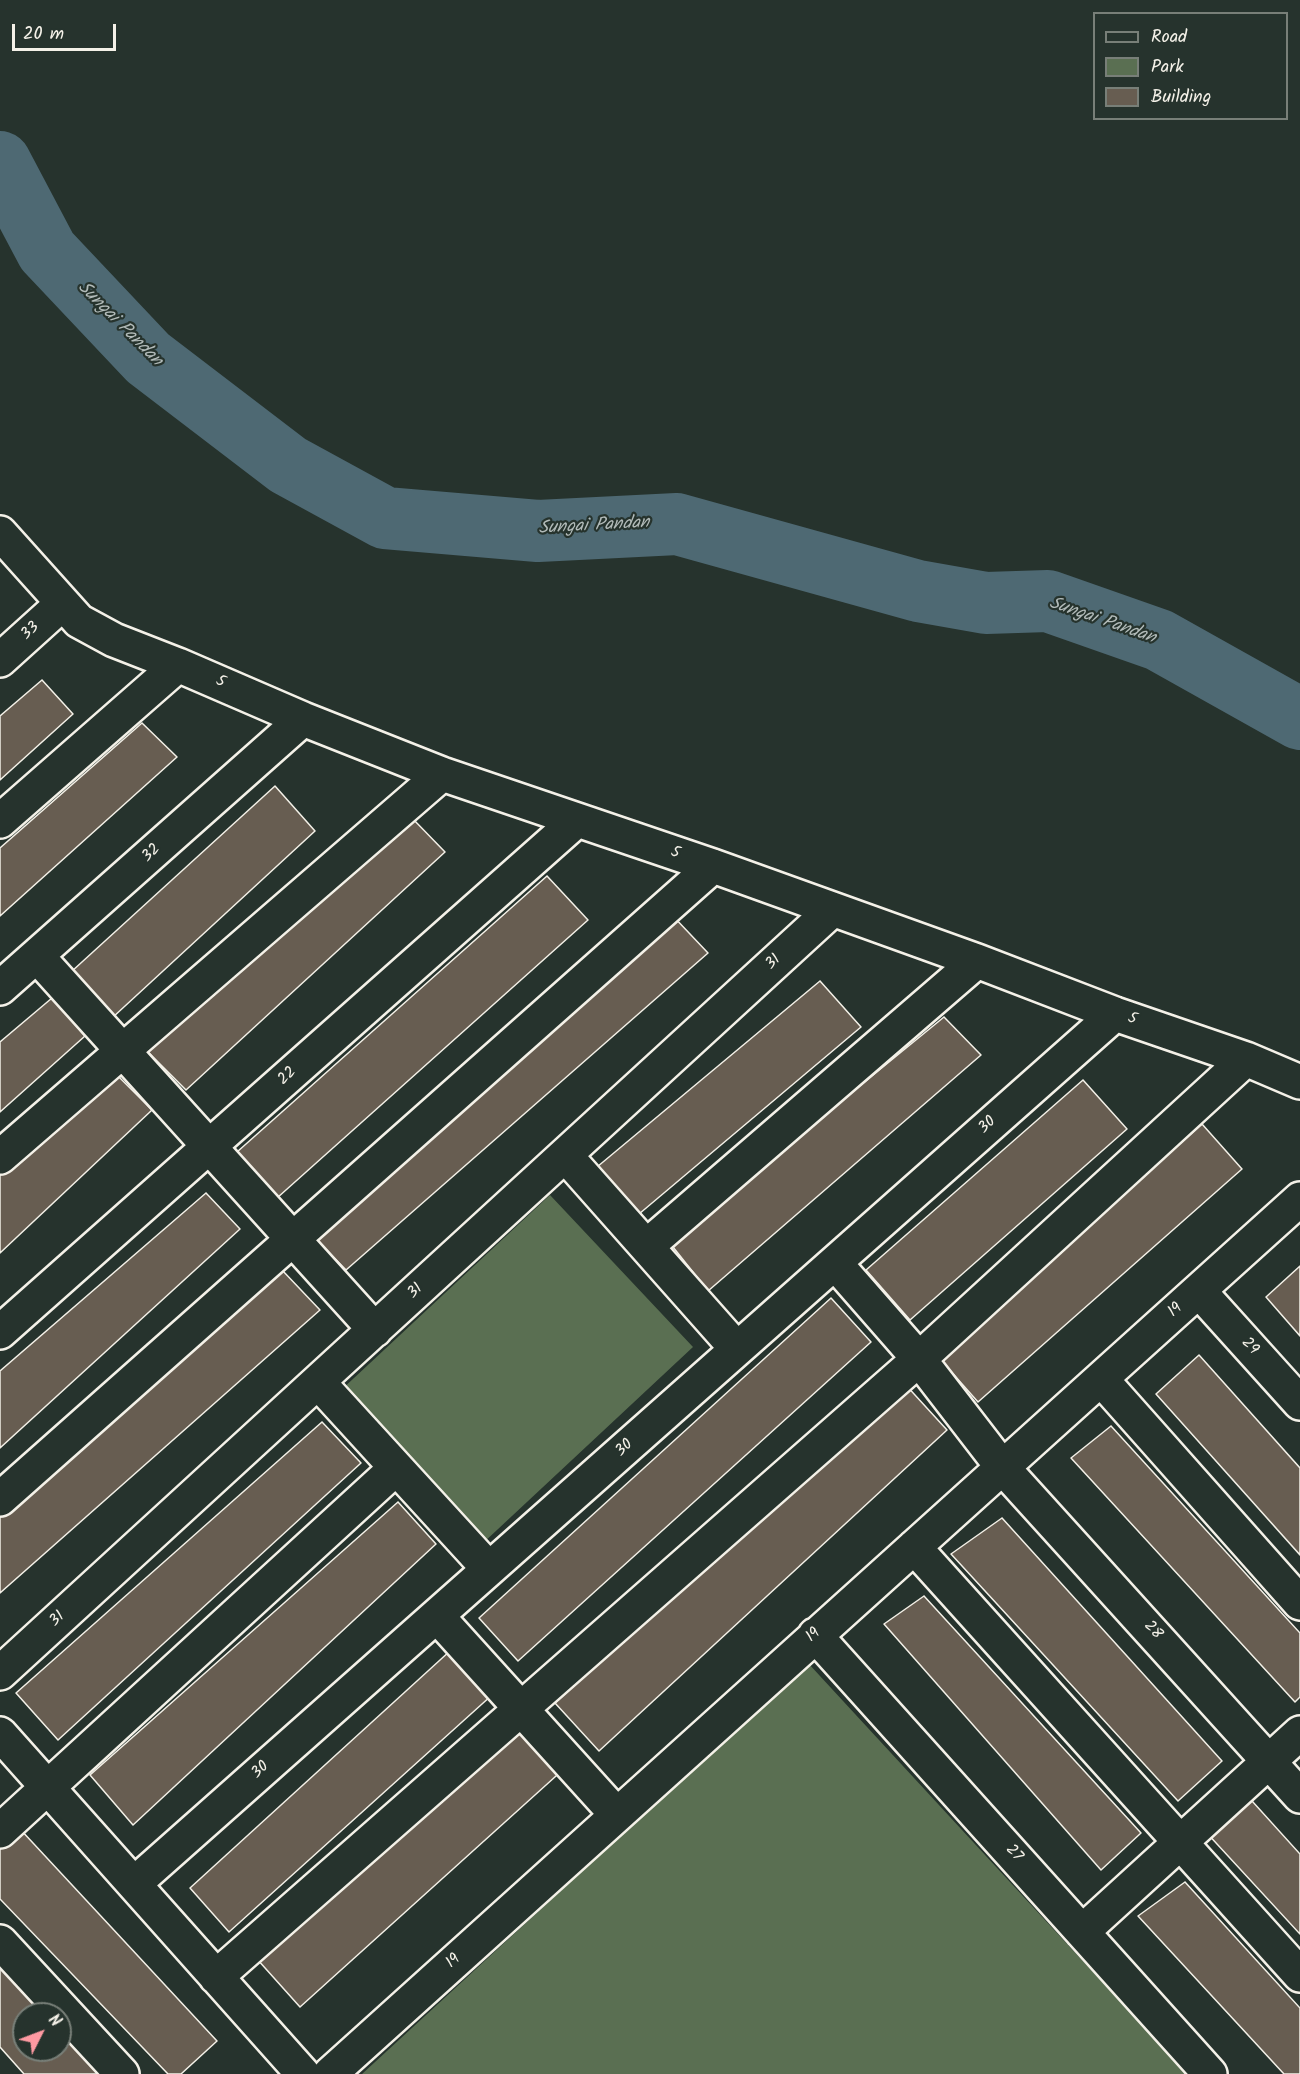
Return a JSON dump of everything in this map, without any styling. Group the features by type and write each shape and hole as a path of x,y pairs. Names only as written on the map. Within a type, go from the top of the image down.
{"street":[{"name":"5","path":"0,533 79,621 114,640 442,774 714,867 977,961 1115,1014 1246,1059 1300,1082"},
{"name":"33","path":"0,660 62,604"},
{"path":"0,821 178,665"},
{"name":"32","path":"0,988 303,719"},
{"path":"0,1157 442,774"},
{"name":"22","path":"0,1332 576,821"},
{"path":"0,1499 714,867"},
{"name":"31","path":"0,1673 832,910"},
{"path":"37,956 375,1330"},
{"path":"647,1246 977,961"},
{"name":"30","path":"134,1884 1115,1014"},
{"path":"216,1977 919,1359 1246,1059"},
{"path":"565,1155 737,1349"},
{"name":"19","path":"330,2074 1199,1290 1295,1214"},
{"name":"28","path":"835,1263 919,1359 1003,1468 1300,1796"},
{"name":"29","path":"1199,1290 1300,1403"},
{"path":"1101,1379 1300,1604"},
{"path":"318,1382 489,1569"},
{"path":"0,1831 396,1468"},
{"path":"914,1547 1300,1975"},
{"path":"437,1616 617,1815"},
{"name":"27","path":"815,1635 1210,2074"},
{"path":"1082,1932 1300,1733"},
{"path":"0,1734 303,2074"},
{"path":"0,1942 122,2074"}],"green space":[{"path":"550,1195 693,1347 482,1544 339,1392"},
{"path":"808,1663 1187,2074 362,2074"}],"building":[{"path":"42,680 73,714 0,780 0,716"},
{"path":"142,723 177,757 0,916 0,848"},
{"path":"275,786 315,831 112,1018 71,972"},
{"path":"412,818 445,852 186,1090 141,1045"},
{"path":"547,876 588,920 277,1198 237,1152"},
{"path":"672,915 708,953 346,1270 305,1228"},
{"path":"820,981 861,1027 639,1214 597,1167"},
{"path":"52,998 85,1036 0,1112 0,1042"},
{"path":"944,1017 981,1055 708,1291 669,1242"},
{"path":"113,1071 152,1110 0,1253 0,1174"},
{"path":"1083,1080 1127,1129 910,1320 866,1270"},
{"path":"1202,1124 1242,1169 978,1402 939,1358"},
{"path":"206,1193 240,1229 0,1448 0,1371"},
{"path":"1300,1266 1300,1336 1266,1297"},
{"path":"282,1270 320,1310 0,1593 0,1508"},
{"path":"831,1298 871,1342 518,1661 479,1618"},
{"path":"1199,1355 1300,1468 1300,1555 1156,1394"},
{"path":"904,1383 947,1430 599,1751 555,1703"},
{"path":"322,1422 361,1463 58,1740 16,1693"},
{"path":"1111,1426 1300,1633 1300,1697 1295,1702 1071,1458"},
{"path":"398,1502 436,1544 133,1825 90,1775"},
{"path":"1002,1518 1222,1761 1178,1801 951,1554"},
{"path":"924,1596 1141,1833 1101,1870 884,1624"},
{"path":"451,1650 492,1695 229,1932 190,1888"},
{"path":"524,1719 566,1767 300,2007 257,1959"},
{"path":"1243,1791 1300,1854 1300,1934 1205,1831"},
{"path":"20,1829 217,2041 181,2074 168,2074 0,1899 0,1847"},
{"path":"1185,1882 1300,2008 1300,2074 1284,2074 1138,1916"},
{"path":"0,1956 40,2002 12,2002 12,2060 0,2047"},
{"path":"72,2039 103,2074 24,2074 13,2062 72,2062"}],"waterway":[{"name":"Sungai Pandan","path":"0,162 47,251 148,358 288,465 385,518 538,531 677,524 918,591 986,603 1048,601 1159,640 1300,719"}]}
